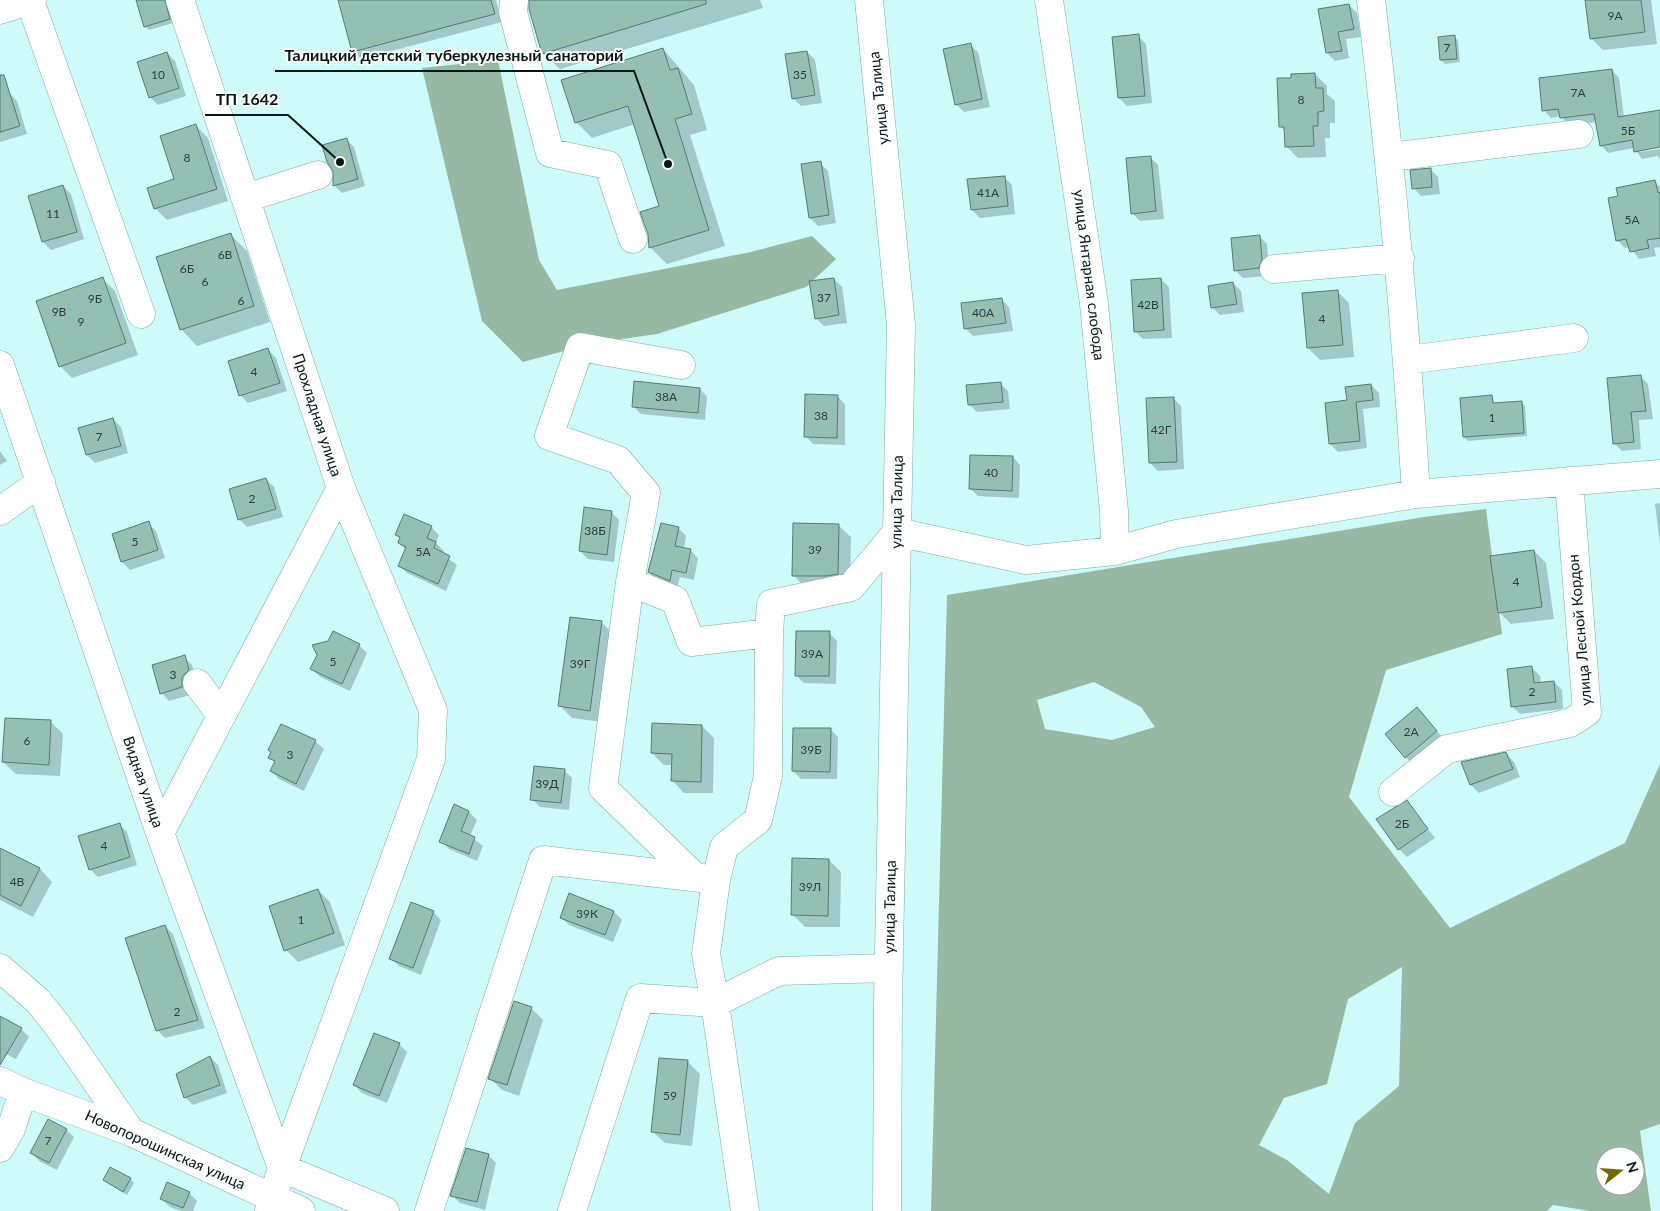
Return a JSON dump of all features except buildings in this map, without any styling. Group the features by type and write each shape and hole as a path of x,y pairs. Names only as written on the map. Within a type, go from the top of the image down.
{"street":[{"path":"0,10 31,0 141,314"},
{"name":"Прохладная улица","path":"160,833 341,488 180,0"},
{"path":"514,0 513,12 550,153 608,166 633,239"},
{"name":"улица Талица","path":"869,0 901,325 888,1005 887,1211"},
{"name":"улица Янтарная слобода","path":"1049,0 1094,304 1114,511 1115,551"},
{"path":"1370,0 1390,157 1400,258 1416,494"},
{"path":"1390,157 1579,134"},
{"path":"246,198 318,175"},
{"path":"1274,269 1400,258"},
{"path":"1408,360 1574,338"},
{"path":"680,365 580,347 549,436 618,460 646,493 630,582 603,788 706,879"},
{"name":"Видная улица","path":"0,365 160,833 282,1168"},
{"path":"744,1211 715,1003 706,954 706,879 724,847 758,820 766,785 771,604 851,587 897,532 1026,560 1115,551 1176,534 1416,494 1660,474"},
{"name":"улица Лесной Кордон","path":"1393,792 1447,749 1570,723 1587,712 1569,481"},
{"path":"0,511 41,482"},
{"path":"271,1205 282,1168 431,759 433,710 341,488"},
{"path":"630,582 675,600 691,642 770,633"},
{"path":"198,684 221,715"},
{"path":"429,1211 543,860 706,879"},
{"path":"0,968 43,1008 131,1132"},
{"path":"572,1211 640,998 715,1003 779,971 889,968"},
{"path":"0,1148 11,1129 12,1087"},
{"name":"Новопорошинская улица","path":"12,1087 131,1132 271,1205 301,1211"},
{"path":"282,1168 385,1211"}],"green space":[{"path":"498,60 539,260 557,290 751,252 812,236 836,259 806,287 657,334 594,343 523,362 482,321 422,68"},
{"path":"1486,509 1502,634 1386,670 1349,797 1450,928 1625,843 1660,764 1660,1124 1640,1131 1642,1146 1595,1146 1595,1196 1645,1196 1645,1167 1651,1211 1590,1211 1553,1205 1547,1211 931,1211 947,595 1424,517","holes":["1094,682 1141,707 1155,727 1112,740 1045,729 1037,700","1402,967 1399,1086 1355,1123 1329,1194 1287,1160 1259,1145 1284,1098 1327,1084 1348,999"]}],"place":[{"name":"ТП 1642","path":"340,162"},
{"name":"Талицкий детский туберкулезный санаторий","path":"668,164"}]}
